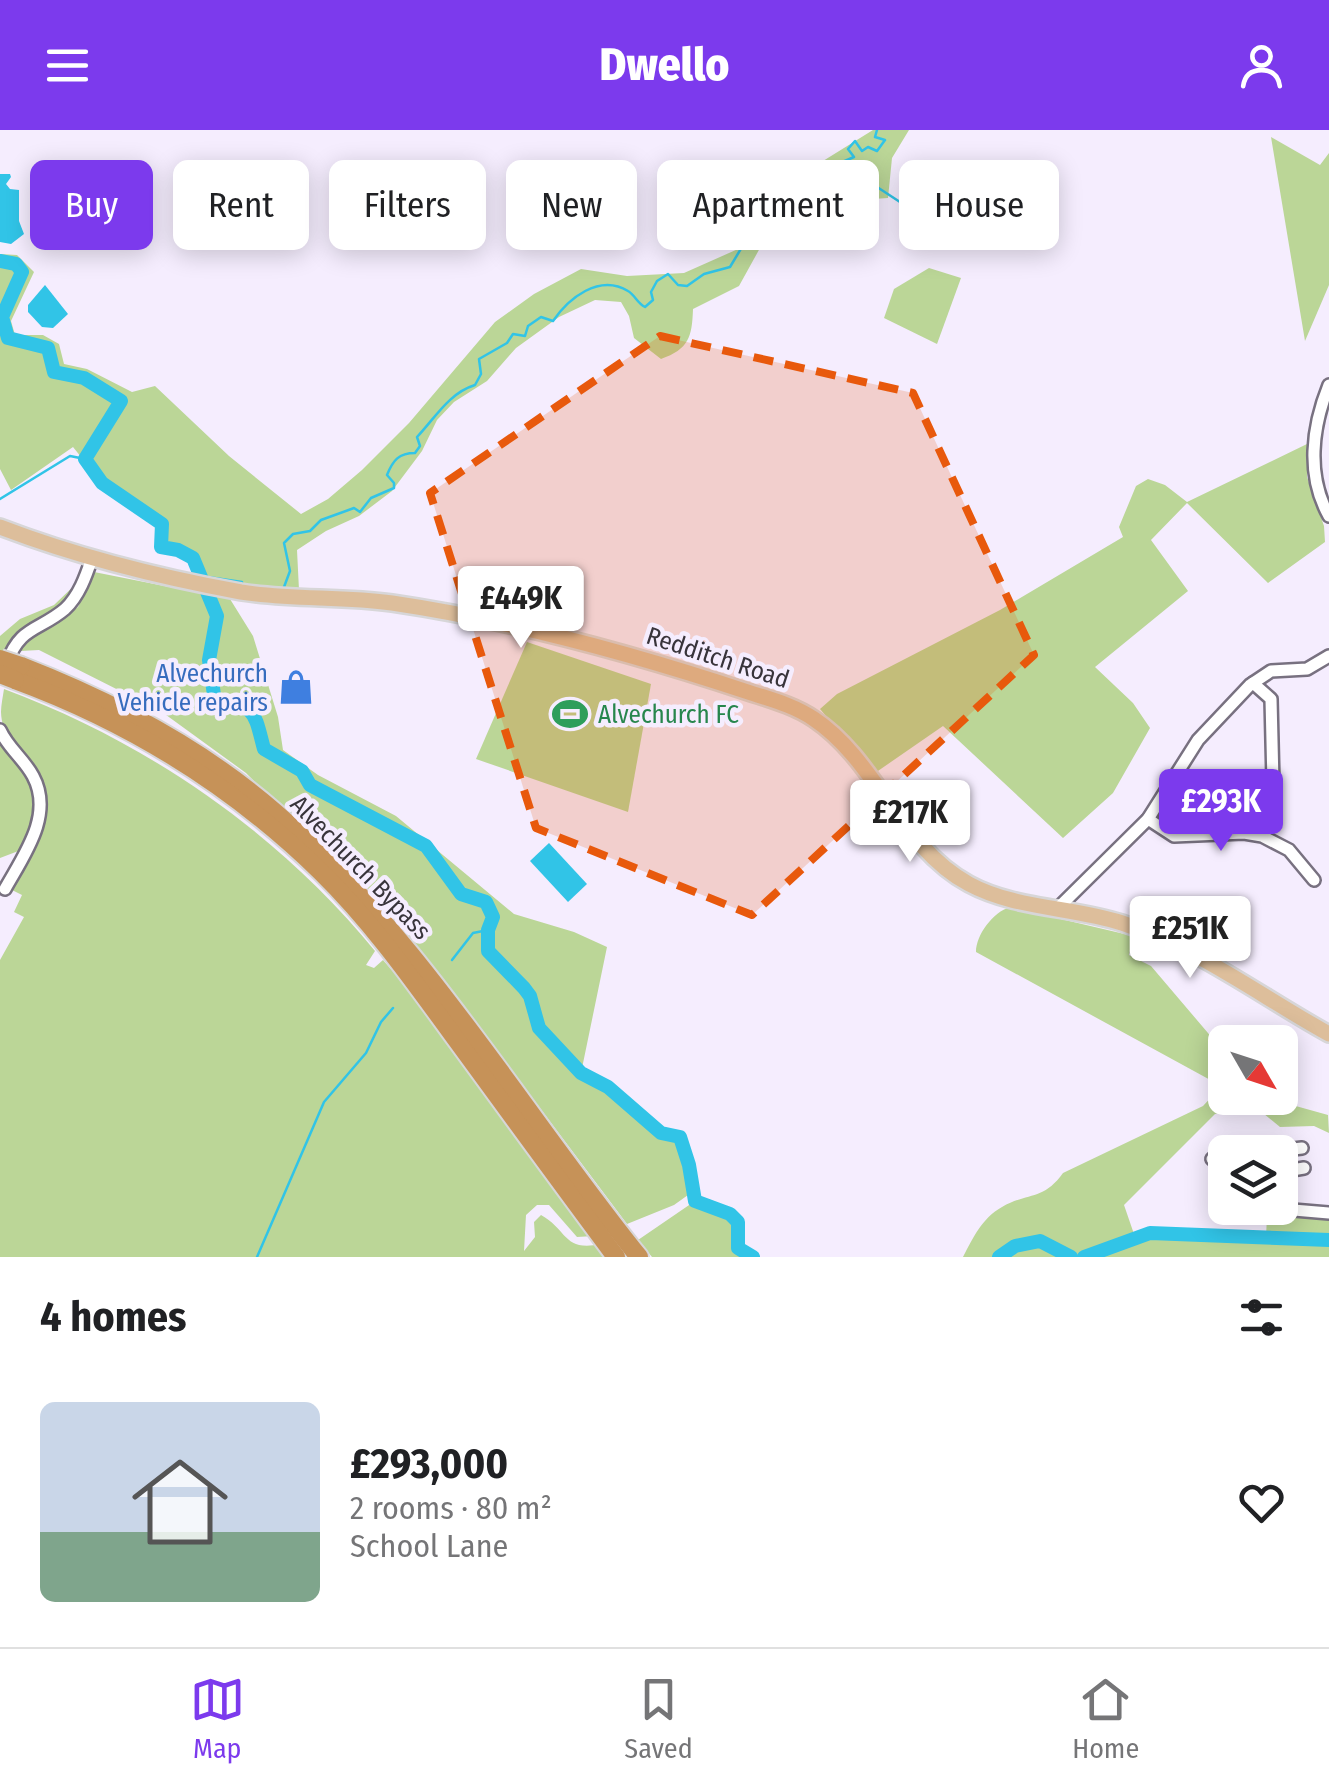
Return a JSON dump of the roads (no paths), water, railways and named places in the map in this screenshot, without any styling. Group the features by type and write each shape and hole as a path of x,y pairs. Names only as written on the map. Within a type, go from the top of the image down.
{"highway":[{"name":"Alvechurch Bypass","path":"0,660 9,676 116,708 196,754 273,810 330,863 409,951 625,1254"}],"main road":[{"name":"Redditch Road","path":"0,527 92,558 222,589 288,597 372,600 482,620 645,660 793,708 833,735 920,843 952,873 998,896 1122,923 1171,944 1329,1034"}],"street":[{"path":"1329,385 1318,420 1314,456 1316,488 1329,516"},
{"path":"9,676 19,639 69,604 82,586 92,558"},
{"path":"1057,909 1148,818 1198,740 1253,683 1271,671 1307,669 1329,656"},
{"path":"1253,683 1272,700 1273,783"},
{"path":"0,730 33,776 40,806 31,842 6,889"},
{"path":"1148,818 1174,836 1262,836 1289,850 1314,880"},
{"path":"1298,1148 1302,1148"},
{"path":"1298,1169 1304,1168"},
{"path":"1298,1210 1329,1213"}],"water":[{"path":"0,174 10,174 6,184 19,190 19,221 24,234 11,244 0,242"},
{"path":"45,285 68,314 53,328 42,327 28,312 28,305"},
{"path":"549,843 587,884 568,902 530,861"}],"waterway":[{"path":"284,587 290,571 284,543 293,534 310,531 321,520 354,508 360,512 371,498 394,488 387,475 392,465 397,458 415,453 420,446 417,437 436,414 475,385 481,374 479,359 507,343 513,334 525,336 528,326 541,317 553,321 567,304 595,287 617,286 645,307 653,300 651,292 657,281 668,274 678,285 687,286 704,274 730,267 763,212 764,200 772,205 779,193 782,203 788,203 792,197 789,182 805,172 817,173 854,157 848,149 855,141 862,151 868,147 877,151 885,140 875,137 877,130"},
{"path":"879,188 899,201"},
{"path":"0,261 16,264 22,272 2,317 8,338 48,348 54,372 84,378 121,401 85,459 102,483 162,524 161,547 193,558 217,616 209,660 215,702 246,708 255,718 264,749 302,771 310,785 426,846 461,894 486,902 493,917 488,930 488,951 530,996 539,1028 581,1073 608,1087 661,1133 680,1137 695,1201 730,1214 738,1222 738,1248 753,1257"},
{"path":"0,499 70,456 85,459"},
{"path":"201,576 242,582"},
{"path":"452,960 473,933 488,930"},
{"path":"257,1257 324,1102 366,1053 381,1022 393,1008"},
{"path":"1084,1257 1150,1233 1329,1240"},
{"path":"999,1257 1015,1246 1040,1241 1071,1257"}],"place":[{"name":"Alvechurch Vehicle repairs","path":"296,687"},
{"name":"Alvechurch FC","path":"570,714"}]}
